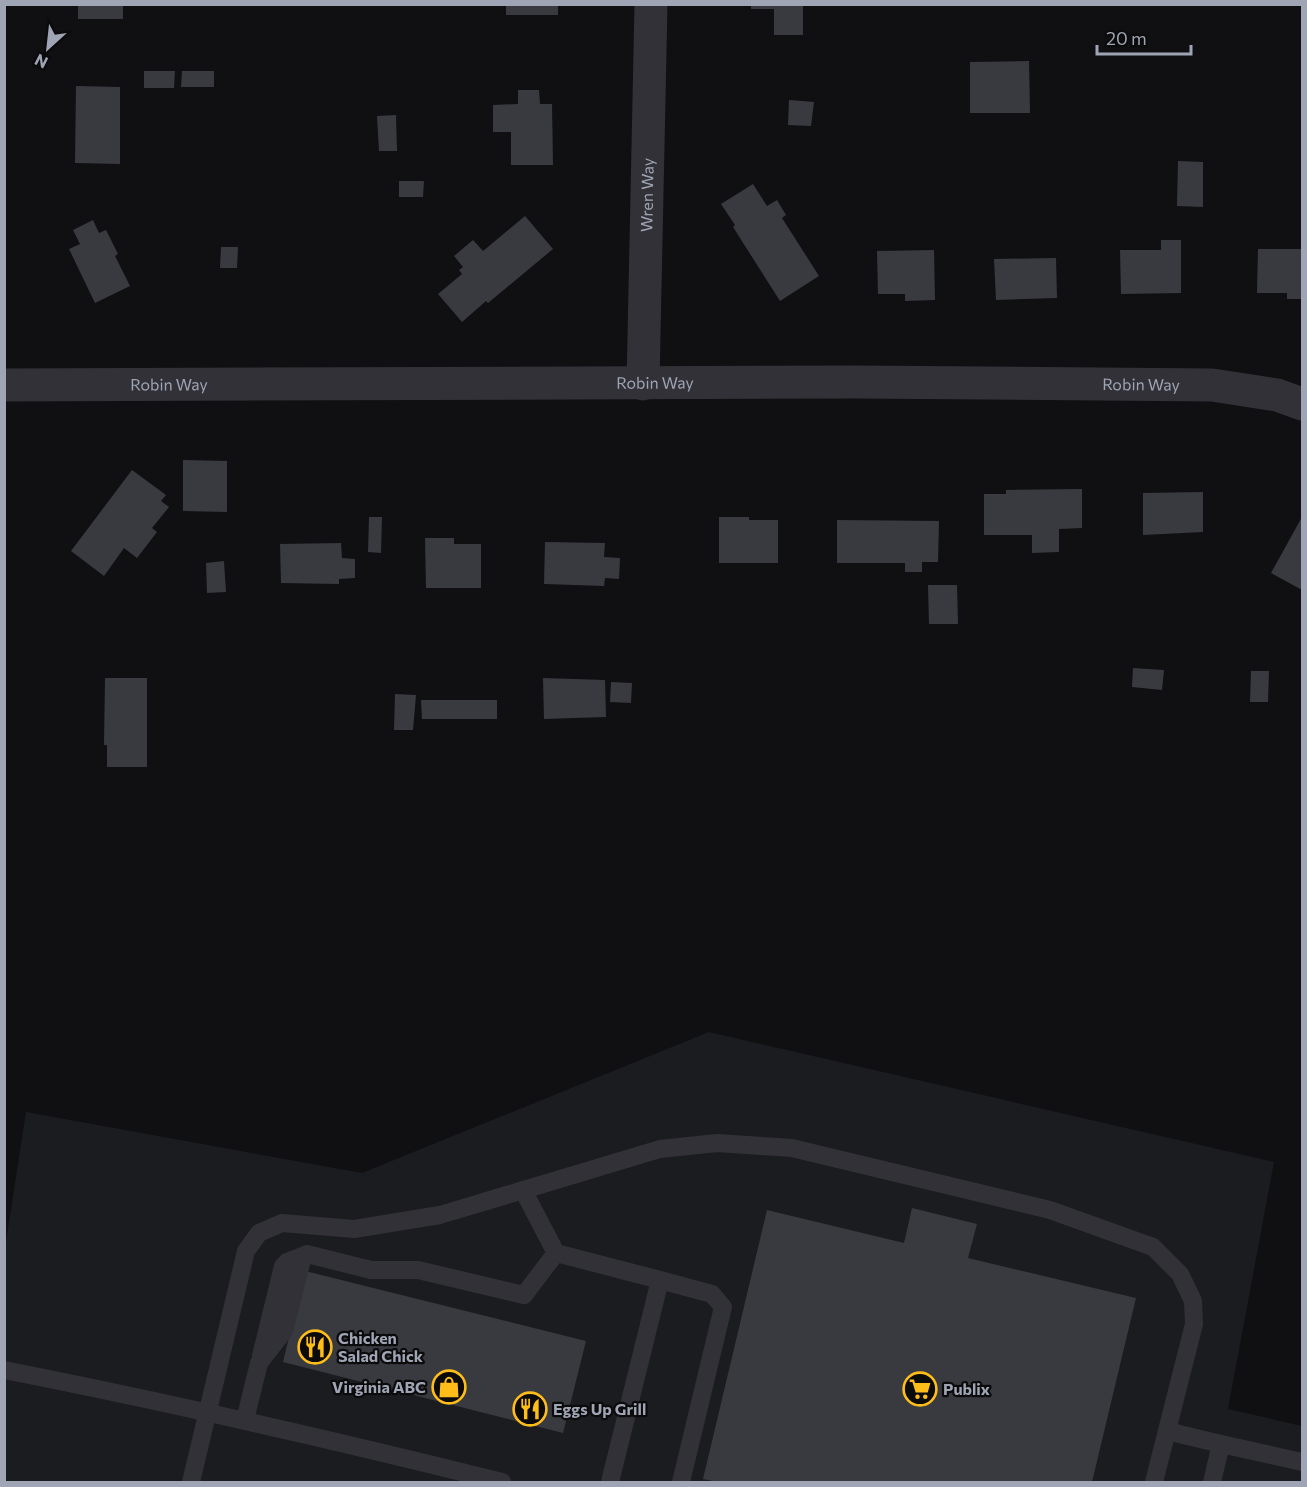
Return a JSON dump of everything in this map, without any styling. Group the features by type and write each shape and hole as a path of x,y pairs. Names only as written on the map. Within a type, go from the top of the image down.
{"street":[{"name":"Wren Way","path":"643,384 651,4"},
{"name":"Robin Way","path":"4,385 868,382 1212,385 1277,395 1302,404"}],"lane":[{"path":"191,1482 246,1251 259,1233 282,1223 354,1229 429,1217 660,1149 717,1143 792,1148 1050,1210 1154,1247 1180,1274 1193,1301 1194,1324 1154,1482"},
{"path":"523,1190 556,1253 712,1294 723,1307 681,1482"},
{"path":"245,1420 259,1363 284,1330 303,1256 307,1254 371,1270 418,1270 524,1295 556,1253"},
{"path":"610,1482 660,1280"},
{"path":"4,1370 245,1420 502,1482"},
{"path":"1167,1431 1302,1462"},
{"path":"1212,1482 1221,1444"}],"shaded area":[{"path":"709,1032 1274,1162 1228,1409 1302,1426 1302,1482 5,1482 5,1248 26,1112 362,1173"}],"building":[{"path":"78,4 123,4 123,19 78,19"},
{"path":"506,4 558,4 558,15 506,15"},
{"path":"751,4 803,4 803,35 774,35 774,9 751,9"},
{"path":"1029,61 1030,113 970,113 970,62"},
{"path":"144,71 175,71 174,88 144,88"},
{"path":"182,71 214,71 214,87 181,87"},
{"path":"76,86 120,87 120,164 75,163"},
{"path":"518,90 539,90 540,104 552,104 553,165 511,165 511,132 493,132 493,105 518,104"},
{"path":"789,100 814,102 811,126 788,125"},
{"path":"396,115 397,151 379,151 377,116"},
{"path":"1178,161 1203,162 1203,207 1177,206"},
{"path":"399,181 424,181 423,197 399,197"},
{"path":"753,184 767,206 777,200 786,215 782,218 819,276 780,301 721,204"},
{"path":"525,216 553,249 462,322 438,294 462,274 459,270 463,267 454,256 473,240 483,251"},
{"path":"93,220 99,233 106,230 118,254 115,256 130,286 95,303 69,249 80,244 73,230"},
{"path":"1161,240 1181,240 1181,293 1121,294 1120,250 1161,250"},
{"path":"221,247 238,247 237,268 220,268"},
{"path":"1258,249 1302,249 1302,299 1287,299 1287,293 1257,293"},
{"path":"934,250 935,300 905,301 905,294 878,294 877,251"},
{"path":"1056,258 1057,298 996,300 994,259"},
{"path":"183,460 227,461 227,512 183,511"},
{"path":"132,470 166,495 161,501 169,507 152,528 157,532 137,558 124,548 104,576 71,551"},
{"path":"1082,489 1082,528 1059,529 1059,552 1032,553 1032,535 984,535 984,494 1006,494 1006,490"},
{"path":"1203,492 1203,532 1143,535 1143,493"},
{"path":"369,517 382,517 381,553 368,552"},
{"path":"719,517 778,520 778,563 719,563"},
{"path":"1302,517 1302,590 1271,573"},
{"path":"837,520 939,521 938,562 922,562 922,572 905,572 905,563 837,563"},
{"path":"425,538 454,538 454,544 481,544 481,588 426,588"},
{"path":"545,542 605,543 604,557 620,558 619,579 605,578 604,586 544,584"},
{"path":"341,543 342,558 355,559 355,578 339,579 339,584 281,583 280,544"},
{"path":"224,561 226,592 207,593 206,563"},
{"path":"928,585 957,585 958,624 929,624"},
{"path":"1133,668 1164,670 1162,690 1132,687"},
{"path":"1251,671 1269,671 1268,702 1250,702"},
{"path":"105,678 147,678 147,767 107,767 107,745 104,745"},
{"path":"543,678 605,680 606,717 544,719"},
{"path":"611,682 632,683 631,703 610,702"},
{"path":"395,694 416,695 413,730 394,730"},
{"path":"421,700 497,700 497,719 422,719"},
{"name":"Publix","path":"912,1208 977,1224 968,1258 1136,1298 1092,1482 718,1482 703,1479 767,1210 904,1243"},
{"path":"305,1271 586,1341 563,1433 283,1362"}],"place":[{"name":"Chicken Salad Chick","path":"315,1347"},
{"name":"Virginia ABC","path":"449,1387"},
{"name":"Publix","path":"920,1389"},
{"name":"Eggs Up Grill","path":"530,1409"}]}
